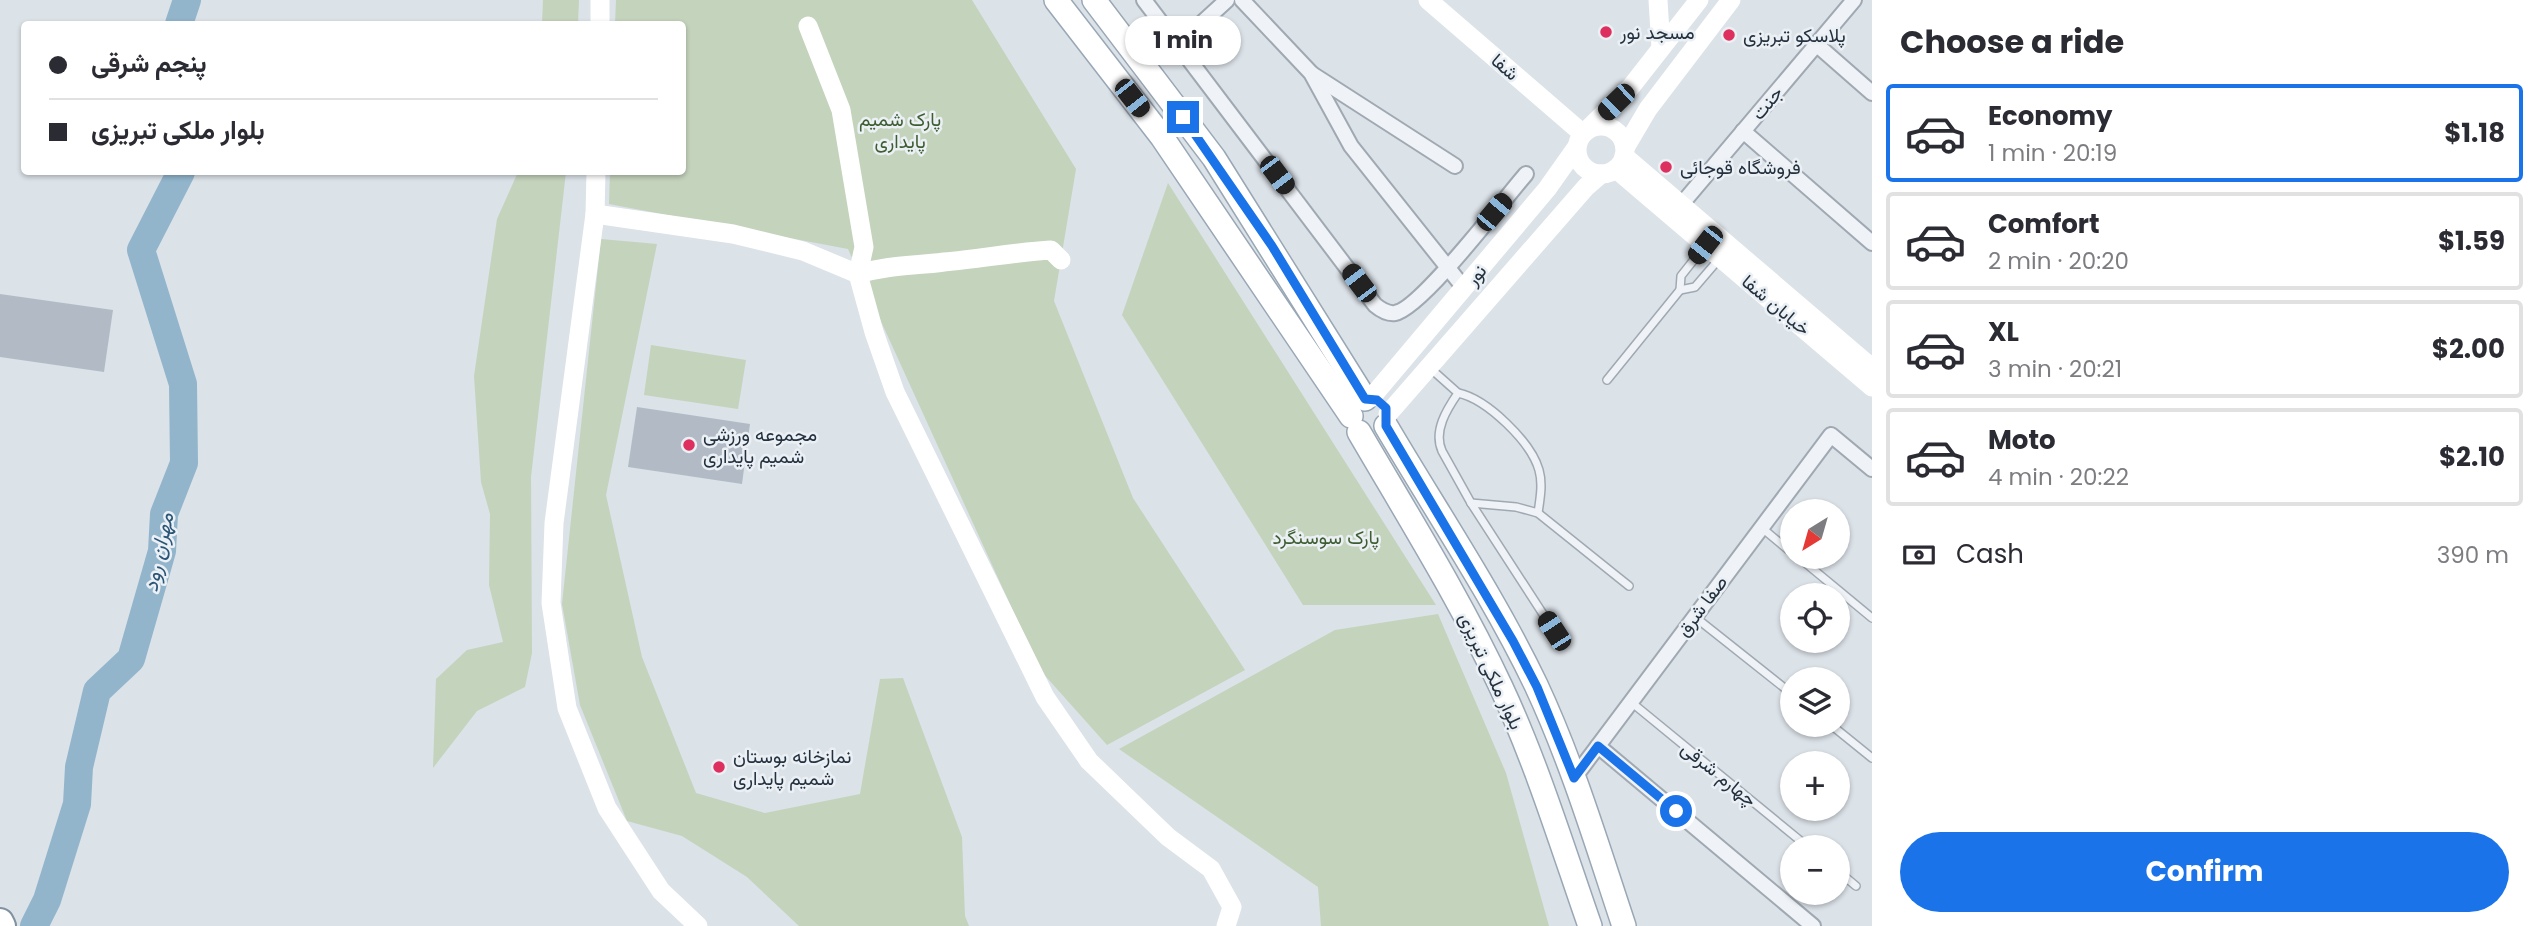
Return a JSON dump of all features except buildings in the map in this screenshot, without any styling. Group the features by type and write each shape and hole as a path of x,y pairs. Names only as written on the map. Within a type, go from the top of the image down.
{"main road":[{"name":"بلوار ملکى تبریزى","path":"1056,0 1370,414 1501,687 1529,753 1590,926"},
{"name":"بلوار ملکى تبریزى","path":"1094,0 1214,158 1370,414 1513,641 1537,687 1574,778 1624,926"}],"street":[{"path":"600,0 600,21"},
{"path":"1144,0 1375,305 1383,311 1395,313 1405,308 1446,269 1526,174"},
{"path":"1179,44 1227,0"},
{"path":"1242,0 1311,74 1351,146 1446,269 1464,288"},
{"name":"شفا","path":"1428,0 1582,136"},
{"path":"1658,0 1661,48"},
{"name":"نور","path":"1370,414 1464,288 1547,189 1582,136 1630,88 1699,0"},
{"name":"نور","path":"1370,414 1429,367 1586,187 1616,162 1648,108 1731,0"},
{"name":"جنت","path":"1680,206 1854,0"},
{"path":"808,26 841,110 864,247 859,274 874,332 895,393 1045,697 1089,761 1168,837 1211,869 1232,907 1226,926"},
{"path":"1816,44 1872,93"},
{"path":"1311,74 1455,166"},
{"path":"1604,126 1612,128 1623,140 1616,162 1586,169 1577,156 1582,136 1604,126"},
{"path":"1743,131 1872,243"},
{"name":"خیابان شفا","path":"1616,162 1680,206 1872,368"},
{"name":"خیابان شفا","path":"1616,162 1713,251 1872,387"},
{"path":"596,175 595,214 554,523 551,603 567,708 607,808 661,891 698,926"},
{"path":"595,214 733,234 803,251 859,274 887,265 943,263 1019,252 1051,250 1061,260"},
{"name":"صفا شرق","path":"1574,778 1831,435 1872,469"},
{"path":"1598,746 1812,926"}],"lane":[{"path":"1607,380 1680,290 1681,276 1713,251"},
{"path":"1680,290 1695,287 1713,251"},
{"path":"1429,367 1458,393 1473,398 1501,419 1528,448 1539,470 1541,489 1538,513"},
{"path":"1458,393 1444,417 1439,443 1471,503 1554,631"},
{"path":"1471,503 1516,507 1538,513 1629,586"},
{"path":"1761,528 1780,543"},
{"path":"1813,569 1872,618"},
{"path":"1695,616 1780,684"},
{"name":"چهارم شرقی","path":"1630,702 1793,835"},
{"path":"1846,737 1872,758"},
{"path":"1850,881 1856,886"}],"green space":[{"path":"543,0 579,0 578,21 542,21"},
{"name":"پارک شمیم پایداری","path":"616,0 972,0 1076,169 1054,301 1133,498 1245,670 1107,745 1040,670 848,249 609,204 610,175 686,175 686,21 615,21"},
{"path":"517,175 566,175 531,477 532,653 525,687 477,711 433,768 436,679 467,650 503,642 489,585 490,514 481,482 474,376 497,219"},
{"name":"پارک سوسنگرد","path":"1168,183 1436,605 1303,605 1122,315"},
{"path":"601,239 657,244 606,495 642,657 696,793 765,813 860,794 880,679 903,678 962,837 965,916 969,926 799,926 747,877 682,836 627,821 580,705 562,604"},
{"path":"651,345 746,360 738,409 644,395"},
{"path":"1438,614 1506,773 1549,926 1321,926 1318,887 1119,749 1335,630"}],"waterway":[{"name":"مهران رود","path":"180,21 187,0"},
{"name":"مهران رود","path":"34,926 47,900 77,804 79,767 97,691 131,659 162,551 164,514 184,463 183,384 141,250 179,175"}],"place":[{"name":"مسجد نور","path":"1606,32"},
{"name":"پلاسکو تبریزی","path":"1729,35"},
{"name":"فروشگاه قوجائی","path":"1666,167"},
{"name":"مجموعه ورزشی شمیم پایداری","path":"689,445"},
{"name":"نمازخانه بوستان شمیم پایداری","path":"719,767"}],"route":[{"path":"1183,117 1214,158 1272,246 1365,399 1377,400 1386,408 1386,426 1513,641 1537,687 1574,778 1598,746 1676,811"}]}
